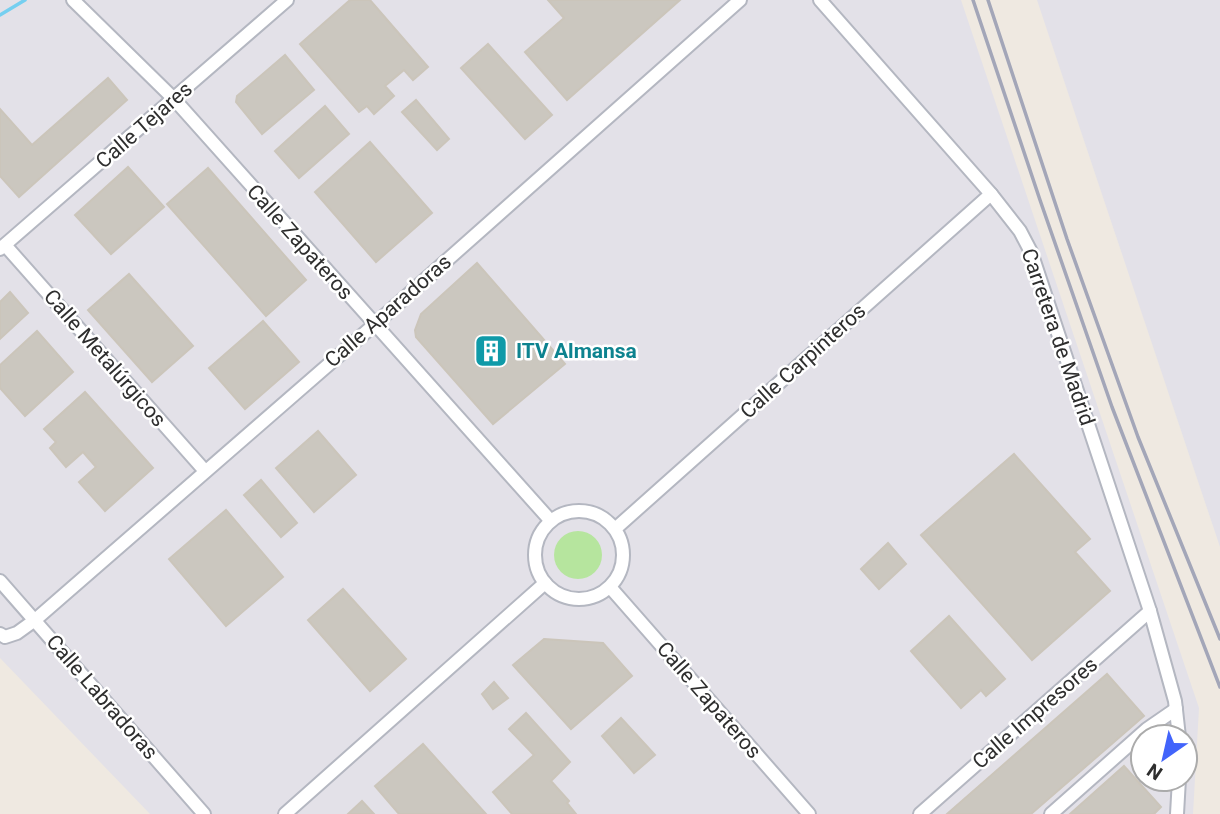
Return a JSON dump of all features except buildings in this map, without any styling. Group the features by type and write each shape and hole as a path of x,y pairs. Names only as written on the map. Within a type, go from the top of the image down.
{"street":[{"name":"Calle Zapateros","path":"73,0 174,99 550,520"},
{"name":"Calle Tejares","path":"3,247 287,0"},
{"name":"Calle Aparadoras","path":"0,634 5,637 17,633 35,620 374,325 740,0"},
{"name":"Carretera de Madrid","path":"820,0 991,194 1020,230 1031,252 1150,611 1178,723"},
{"name":"Calle Carpinteros","path":"615,529 991,194"},
{"name":"Calle Metalúrgicos","path":"3,247 205,471"},
{"path":"584,511 605,518 615,529 623,552 618,577 610,587 583,599 568,598 554,592 545,583 537,569 535,543 550,520 562,513 584,511"},
{"name":"Calle Labradoras","path":"0,581 204,814"},
{"path":"285,814 545,583"},
{"name":"Calle Zapateros","path":"610,587 809,814"},
{"name":"Calle Impresores","path":"920,814 1150,611"},
{"path":"1051,814 1147,729 1176,709"},
{"path":"1177,814 1178,793"}],"shaded area":[{"path":"0,0 961,0 1199,708 1198,723 1129,723 1129,793 1194,793 1193,814 150,814 0,658"},
{"path":"1037,0 1220,0 1220,547"}],"green space":[{"path":"578,531 595,538 602,555 595,572 578,579 561,572 554,555 561,538"}],"waterway":[{"path":"0,15 25,0"}],"railway":[{"path":"973,0 1112,407 1220,687"},
{"path":"988,0 1067,239 1138,437 1220,639"}],"place":[{"name":"ITV Almansa","path":"491,351"}]}
